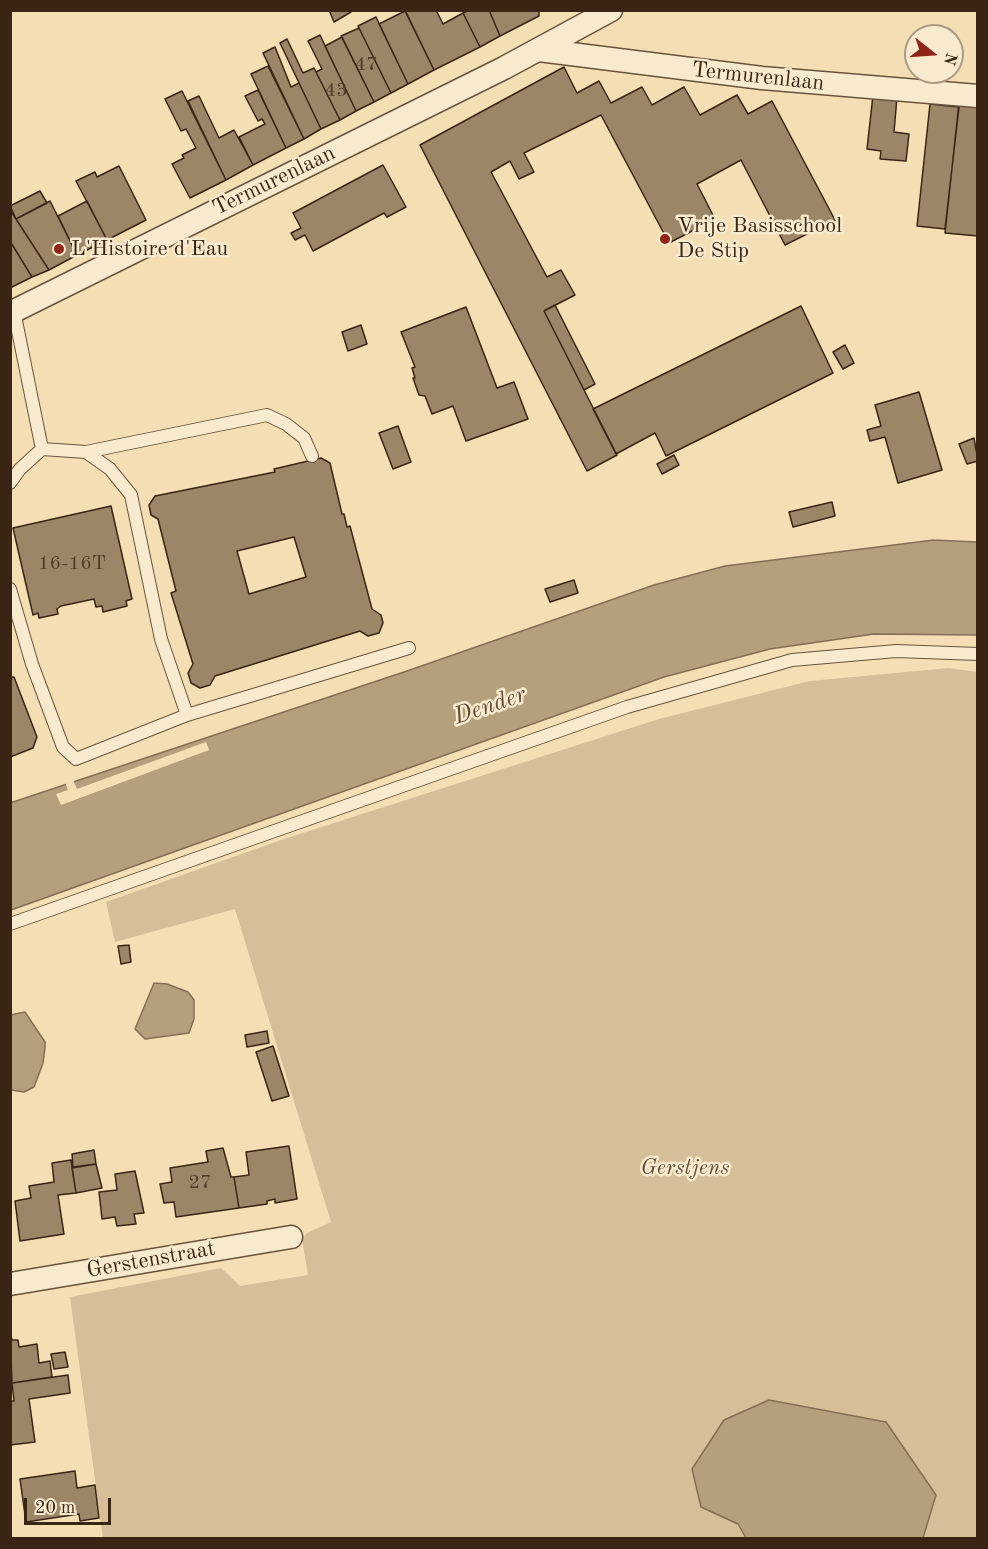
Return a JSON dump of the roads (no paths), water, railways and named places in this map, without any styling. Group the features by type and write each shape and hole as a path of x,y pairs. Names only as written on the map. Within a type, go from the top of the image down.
{"street":[{"name":"Termurenlaan","path":"12,312 538,50 611,10"},
{"name":"Termurenlaan","path":"538,50 716,73 978,96"},
{"name":"Gerstenstraat","path":"10,1284 291,1236"}],"lane":[{"path":"12,312 42,450"},
{"path":"10,483 20,469 42,450 86,452 267,414 286,424 304,438 312,456"},
{"path":"86,452 110,469 132,495 161,639 188,715"},
{"path":"10,589 32,664 63,747 76,759 188,715 409,648"},
{"path":"10,924 627,707 770,666 792,660 896,651 978,654"}],"water":[{"name":"Dender","path":"934,540 977,542 977,635 874,634 770,649 664,677 11,910 10,803 407,671 654,585 725,566"},
{"path":"154,983 167,984 188,992 194,1000 194,1019 189,1033 145,1039 135,1029"},
{"path":"25,1012 45,1042 45,1048 43,1063 34,1087 24,1092 11,1090 10,1015"},
{"path":"769,1400 886,1422 936,1495 923,1538 746,1538 738,1524 701,1507 692,1469 724,1420"}],"place":[{"name":"Vrije Basisschool De Stip","path":"665,239"},
{"name":"L'Histoire d'Eau","path":"59,249"}],"park label":[{"name":"Gerstjens","path":"685,1168"}]}
